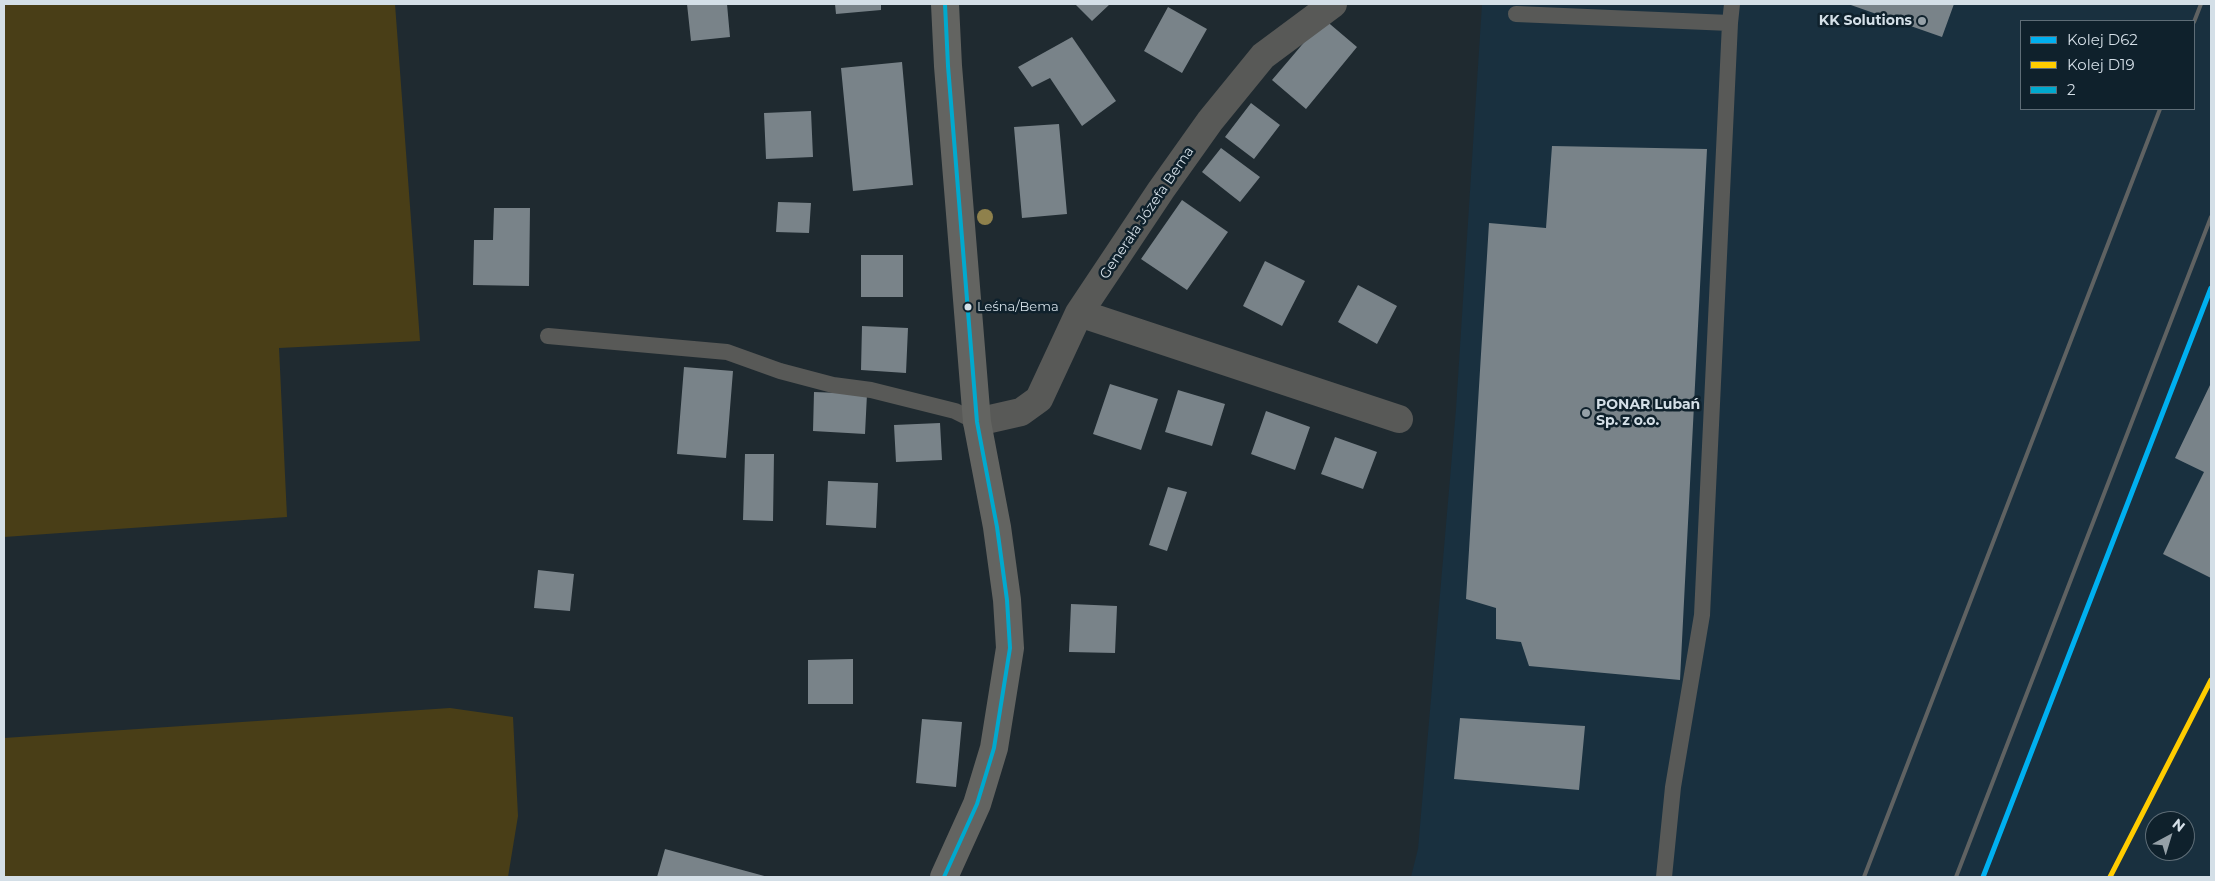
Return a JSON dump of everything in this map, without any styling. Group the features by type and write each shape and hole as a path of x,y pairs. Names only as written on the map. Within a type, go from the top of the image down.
{"main road":[{"path":"944,877 977,804 994,748 1010,648 1007,600 997,527 977,422 948,66 945,4"}],"street":[{"name":"Generała Józefa Bema","path":"977,422 1021,412 1039,399 1079,313 1161,190 1216,114 1263,56 1333,4"},
{"path":"1079,313 1399,419"}],"lane":[{"path":"1664,877 1673,787 1702,615 1732,4"},
{"path":"1516,14 1730,23"},
{"path":"548,336 727,352 780,371 833,385 871,390 955,411 977,422"}],"shaded area":[{"path":"4,4 395,4 420,341 279,348 287,517 4,537"},
{"path":"1482,4 2211,4 2211,877 1411,877 1418,849 1456,409"},
{"path":"450,708 513,717 518,816 508,877 4,877 4,738"}],"building":[{"path":"687,4 727,4 730,37 691,41"},
{"path":"835,4 881,4 881,10 836,14"},
{"path":"1075,4 1110,4 1092,21"},
{"name":"KK Solutions","path":"1848,4 1954,4 1942,37"},
{"path":"1168,7 1207,29 1182,73 1144,51"},
{"path":"1324,19 1357,47 1306,109 1272,80"},
{"path":"1072,37 1116,101 1082,126 1050,78 1032,87 1018,67"},
{"path":"902,62 913,185 853,191 841,68"},
{"path":"1251,103 1280,125 1254,159 1225,137"},
{"path":"811,111 813,157 766,159 764,113"},
{"path":"1059,124 1067,214 1022,218 1014,127"},
{"name":"PONAR Lubań Sp. z o.o.","path":"1552,146 1707,149 1680,680 1529,666 1521,642 1496,639 1496,608 1466,599 1489,223 1546,228"},
{"path":"1221,148 1260,177 1240,202 1202,172"},
{"path":"1182,200 1228,232 1187,290 1141,259"},
{"path":"778,202 811,203 809,233 776,232"},
{"path":"494,208 530,208 529,286 473,285 474,240 493,240"},
{"path":"861,255 903,255 903,297 861,297"},
{"path":"1265,261 1305,281 1282,326 1243,306"},
{"path":"1358,285 1397,306 1377,344 1338,322"},
{"path":"862,326 908,328 906,373 861,370"},
{"path":"684,367 733,371 726,458 677,454"},
{"path":"2211,383 2211,578 2163,554 2204,472 2175,458"},
{"path":"1110,384 1158,399 1141,450 1093,434"},
{"path":"1178,390 1225,404 1212,446 1165,432"},
{"path":"814,392 867,394 865,434 813,431"},
{"path":"1266,411 1310,427 1295,470 1251,454"},
{"path":"940,423 942,460 896,462 894,425"},
{"path":"1335,437 1377,452 1363,489 1321,474"},
{"path":"745,454 774,454 773,521 743,520"},
{"path":"828,481 878,483 876,528 826,525"},
{"path":"1168,487 1187,492 1167,551 1149,545"},
{"path":"538,570 574,574 570,611 534,608"},
{"path":"1071,604 1117,606 1115,653 1069,652"},
{"path":"853,659 853,704 808,704 808,660"},
{"path":"1460,718 1585,726 1579,790 1454,779"},
{"path":"922,719 962,722 956,787 916,783"},
{"path":"665,849 768,877 657,877"}],"railway":[{"path":"2195,20 2201,4"},
{"path":"1864,877 2160,110"},
{"path":"1956,877 2211,217"}],"rail line":[{"name":"D62","path":"1983,877 2211,288"},
{"name":"D19","path":"2110,877 2211,680"}],"transit line":[{"name":"2","path":"944,877 977,804 994,748 1010,648 1007,600 997,527 977,422 948,66 945,4"}],"place":[{"name":"KK Solutions","path":"1922,21"},
{"name":"Leśna/Bema","path":"968,307"},
{"name":"PONAR Lubań Sp. z o.o.","path":"1586,413"}]}
